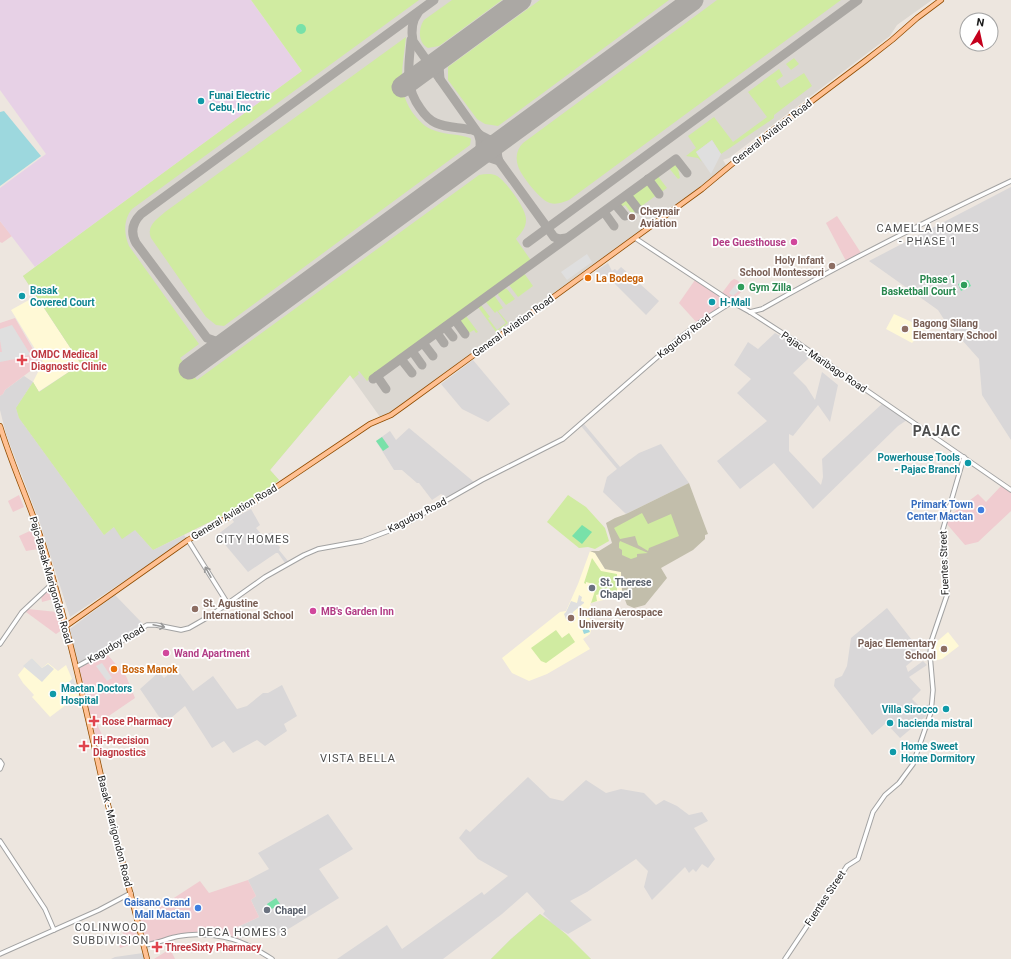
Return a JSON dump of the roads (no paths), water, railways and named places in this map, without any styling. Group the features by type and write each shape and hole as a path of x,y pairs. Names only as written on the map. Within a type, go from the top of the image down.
{"main road":[{"name":"General Aviation Road","path":"66,626 188,540 248,506 370,424 391,415 702,189 768,134 892,40 904,28 941,0"},
{"name":"Pajo-Basak-Marigondon Road","path":"0,426 34,519 54,582 76,667"},
{"name":"Basak - Marigondon Road","path":"76,667 104,789 131,893 137,908 147,959"}],"street":[{"path":"750,312 762,309 858,256 1011,181"},
{"name":"Pajac - Maribago Road","path":"635,238 759,318 1011,490"},
{"name":"Kagudoy Road","path":"76,667 148,625 181,630 185,629 210,616 265,577 304,555 318,549 362,541 397,527 482,480 563,439 677,340 702,321 732,302"},
{"path":"759,318 762,309"},
{"name":"Fuentes Street","path":"785,959 847,866 858,860 873,812 885,795 899,783 914,764 931,712 933,690 930,655 931,642 947,595 943,529 964,457"},
{"path":"188,540 228,604"},
{"path":"0,644 22,612 54,582"},
{"path":"0,761 2,764 0,769"},
{"path":"0,841 45,909 54,930"},
{"path":"0,954 99,910 131,893"},
{"path":"144,945 190,934 229,938 247,944 272,959"}],"water":[{"path":"4,111 41,156 0,186 0,112"},
{"path":"585,622 590,632 584,634 580,623"}],"place":[{"name":"Funai Electric Cebu, Inc","path":"201,101"},
{"name":"Cheynair Aviation","path":"632,217"},
{"name":"Dee Guesthouse","path":"794,242"},
{"name":"Holy Infant School Montessori","path":"832,266"},
{"name":"La Bodega","path":"588,278"},
{"name":"Phase 1 Basketball Court","path":"964,285"},
{"name":"Gym Zilla","path":"741,287"},
{"name":"Basak Covered Court","path":"22,296"},
{"name":"H-Mall","path":"712,302"},
{"name":"Bagong Silang Elementary School","path":"905,329"},
{"name":"OMDC Medical Diagnostic Clinic","path":"22,360"},
{"name":"Powerhouse Tools - Pajac Branch","path":"968,463"},
{"name":"Primark Town Center Mactan","path":"981,510"},
{"name":"St. Therese Chapel","path":"592,588"},
{"name":"St. Agustine International School","path":"195,609"},
{"name":"MB's Garden Inn","path":"313,611"},
{"name":"Indiana Aerospace University","path":"571,618"},
{"name":"Pajac Elementary School","path":"944,649"},
{"name":"Wand Apartment","path":"166,653"},
{"name":"Boss Manok","path":"114,669"},
{"name":"Mactan Doctors Hospital","path":"53,694"},
{"name":"Villa Sirocco","path":"946,709"},
{"name":"Rose Pharmacy","path":"94,721"},
{"name":"hacienda mistral","path":"890,723"},
{"name":"Hi-Precision Diagnostics","path":"84,746"},
{"name":"Home Sweet Home Dormitory","path":"893,752"},
{"name":"Gaisano Grand Mall Mactan","path":"198,908"},
{"name":"Chapel","path":"267,910"},
{"name":"ThreeSixty Pharmacy","path":"157,947"}],"district":[{"name":"CAMELLA HOMES - PHASE 1","path":"928,234"},
{"name":"PAJAC","path":"937,431"},
{"name":"CITY HOMES","path":"253,539"},
{"name":"VISTA BELLA","path":"358,758"},
{"name":"DECA HOMES 3","path":"243,932"},
{"name":"COLINWOOD SUBDIVISION","path":"111,933"}]}
